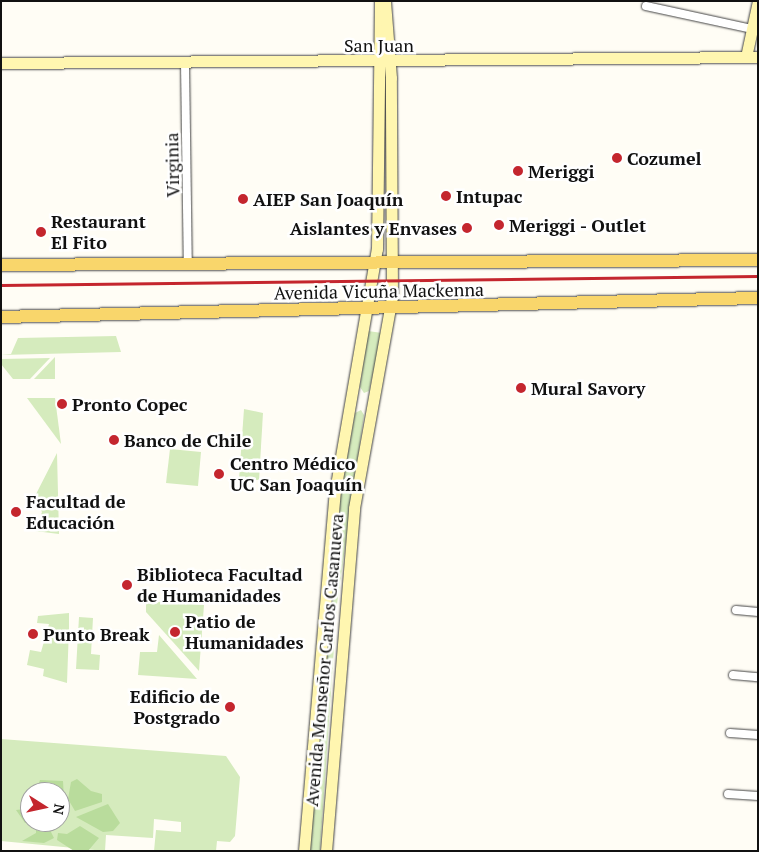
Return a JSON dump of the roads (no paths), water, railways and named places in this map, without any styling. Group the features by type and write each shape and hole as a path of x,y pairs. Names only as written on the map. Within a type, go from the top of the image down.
{"main road":[{"name":"Avenida Monseñor Carlos Casanueva","path":"304,851 326,566 375,263 379,222 376,63 380,1"},
{"name":"Avenida Monseñor Carlos Casanueva","path":"326,851 354,508 392,296 391,62 385,1"},
{"path":"752,57 752,29 758,1"},
{"name":"San Juan","path":"1,63 376,63 752,57"},
{"name":"Avenida Vicuña Mackenna","path":"1,265 188,267 375,263 758,260"},
{"name":"Avenida Vicuña Mackenna","path":"1,317 96,312 367,310 758,298"}],"street":[{"path":"646,6 752,29"},
{"name":"Virginia","path":"185,63 188,267"},
{"path":"736,610 758,612"},
{"path":"733,675 758,677"},
{"path":"730,733 758,735"},
{"path":"728,794 758,796"}],"railway":[{"path":"1,285 758,276"}],"place":[{"name":"Cozumel","path":"617,158"},
{"name":"Meriggi","path":"518,171"},
{"name":"Intupac","path":"446,196"},
{"name":"AIEP San Joaquín","path":"243,199"},
{"name":"Meriggi - Outlet","path":"499,225"},
{"name":"Aislantes y Envases","path":"467,228"},
{"name":"Restaurant El Fito","path":"41,232"},
{"name":"Mural Savory","path":"521,388"},
{"name":"Pronto Copec","path":"62,404"},
{"name":"Banco de Chile","path":"114,440"},
{"name":"Centro Médico UC San Joaquín","path":"219,474"},
{"name":"Facultad de Educación","path":"16,512"},
{"name":"Biblioteca Facultad de Humanidades","path":"127,585"},
{"name":"Patio de Humanidades","path":"175,632"},
{"name":"Punto Break","path":"33,634"},
{"name":"Edificio de Postgrado","path":"230,707"}]}
